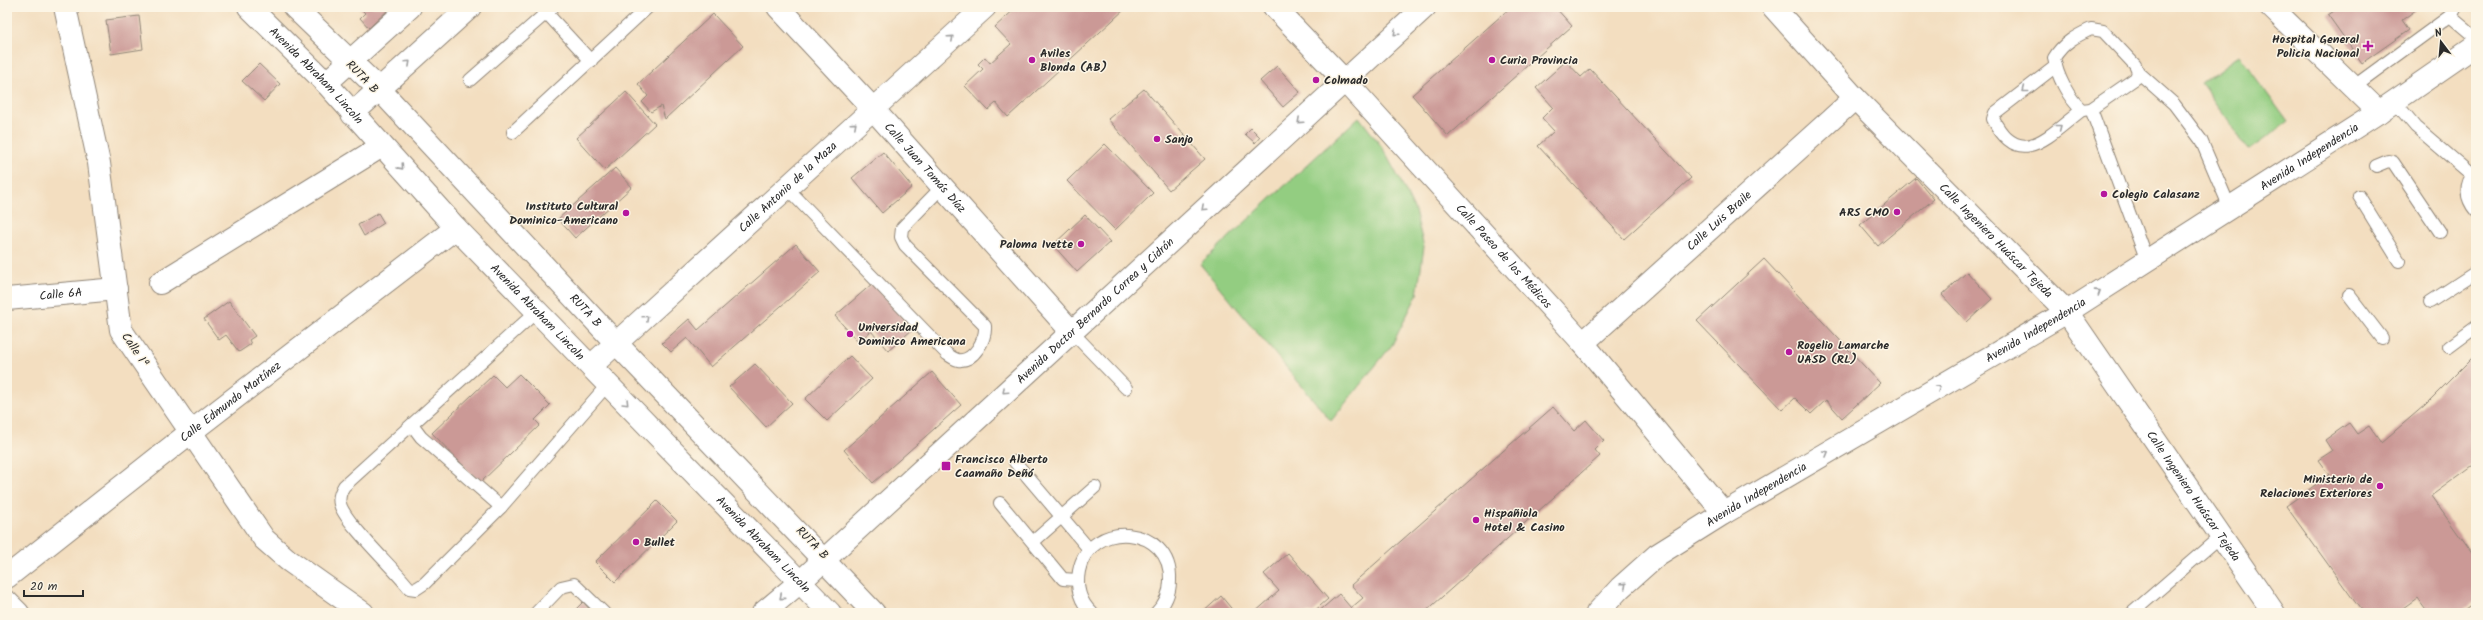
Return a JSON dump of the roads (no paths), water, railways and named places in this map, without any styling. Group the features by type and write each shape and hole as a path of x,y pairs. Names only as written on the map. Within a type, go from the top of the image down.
{"street":[{"name":"Calle 1ª","path":"65,7 99,163 120,326 124,334 270,544 362,613"},
{"name":"Avenida Abraham Lincoln","path":"249,7 326,82 352,114 456,228 830,613"},
{"path":"294,7 352,61 380,90 617,344 874,613"},
{"path":"326,82 352,61 410,7"},
{"path":"352,114 470,7"},
{"name":"Calle Juan Tomás Díaz","path":"778,7 873,109 1071,331"},
{"name":"Calle Antonio de la Maza","path":"591,366 617,344 786,187 985,7"},
{"name":"Calle Paseo de los Médicos","path":"1274,7 1344,80 1583,342 1724,513"},
{"name":"Avenida Doctor Bernardo Correa y Cidrón","path":"763,613 800,582 1071,331 1425,7"},
{"name":"Calle Ingeniero Huáscar Tejeda","path":"1773,7 1855,98 2067,312 2274,613"},
{"path":"2271,7 2353,87 2386,107"},
{"name":"Avenida Independencia","path":"1597,613 1620,588 1657,555 1724,513 2067,312 2386,107 2476,45"},
{"name":"Calle Luis Braile","path":"1583,342 1855,98"},
{"path":"160,283 382,146"},
{"name":"Calle Edmundo Martínez","path":"7,577 192,431 456,228"},
{"name":"Calle 6A","path":"7,299 116,289"},
{"path":"7,602 18,613"}],"lane":[{"name":"RUTA B","path":"294,7 879,613"},
{"path":"513,132 592,61 648,7"},
{"path":"470,80 547,9 592,61"},
{"path":"2353,87 2452,11 2476,38"},
{"path":"2087,109 2075,105 2056,66 2054,58 2059,49 2091,29 2103,31 2135,66 2138,72 2174,104 2201,140 2230,208"},
{"path":"2056,66 1995,113 1993,119 2001,134 2010,143 2021,147 2029,147 2044,139 2087,109 2136,78 2138,72"},
{"path":"2386,107 2416,127 2474,174 2468,182 2467,193 2469,203 2476,211"},
{"path":"2087,109 2147,261"},
{"path":"2376,166 2388,161 2393,162 2440,232"},
{"path":"786,187 947,354 959,360 967,359 982,343 985,334 985,326 905,245 901,237 902,228 942,187"},
{"path":"2359,196 2399,261"},
{"path":"2430,302 2476,272"},
{"path":"2349,295 2382,338"},
{"path":"537,311 344,486 340,493 340,503 347,518 409,588 416,589 426,583 502,507 608,384"},
{"path":"2449,347 2476,327"},
{"path":"1071,331 1126,388"},
{"path":"412,425 421,437 502,507"},
{"path":"1015,462 1089,549"},
{"path":"1033,542 1095,487"},
{"path":"1000,503 1063,579 1077,580"},
{"path":"1086,611 1079,594 1077,580 1080,563 1089,549 1101,540 1128,529 1155,545 1165,556 1170,573 1170,591 1163,607 1156,613"},
{"path":"2132,613 2220,536"},
{"path":"536,613 561,587 574,584 604,613"}],"place":[{"name":"Hospital General Policia Nacional","path":"2368,46"},
{"name":"Aviles Blonda (AB)","path":"1032,60"},
{"name":"Curia Provincia","path":"1492,60"},
{"name":"Colmado","path":"1316,80"},
{"name":"Sanjo","path":"1157,139"},
{"name":"Colegio Calasanz","path":"2104,194"},
{"name":"ARS CMO","path":"1897,212"},
{"name":"Instituto Cultural Dominico-Americano","path":"626,213"},
{"name":"Paloma Ivette","path":"1081,244"},
{"name":"Universidad Dominico Americana","path":"850,334"},
{"name":"Rogelio Lamarche UASD (RL)","path":"1789,352"},
{"name":"Francisco Alberto Caamaño Deñó","path":"946,466"},
{"name":"Ministerio de Relaciones Exteriores","path":"2380,486"},
{"name":"Hispañiola Hotel & Casino","path":"1476,520"},
{"name":"Bullet","path":"636,542"}]}
